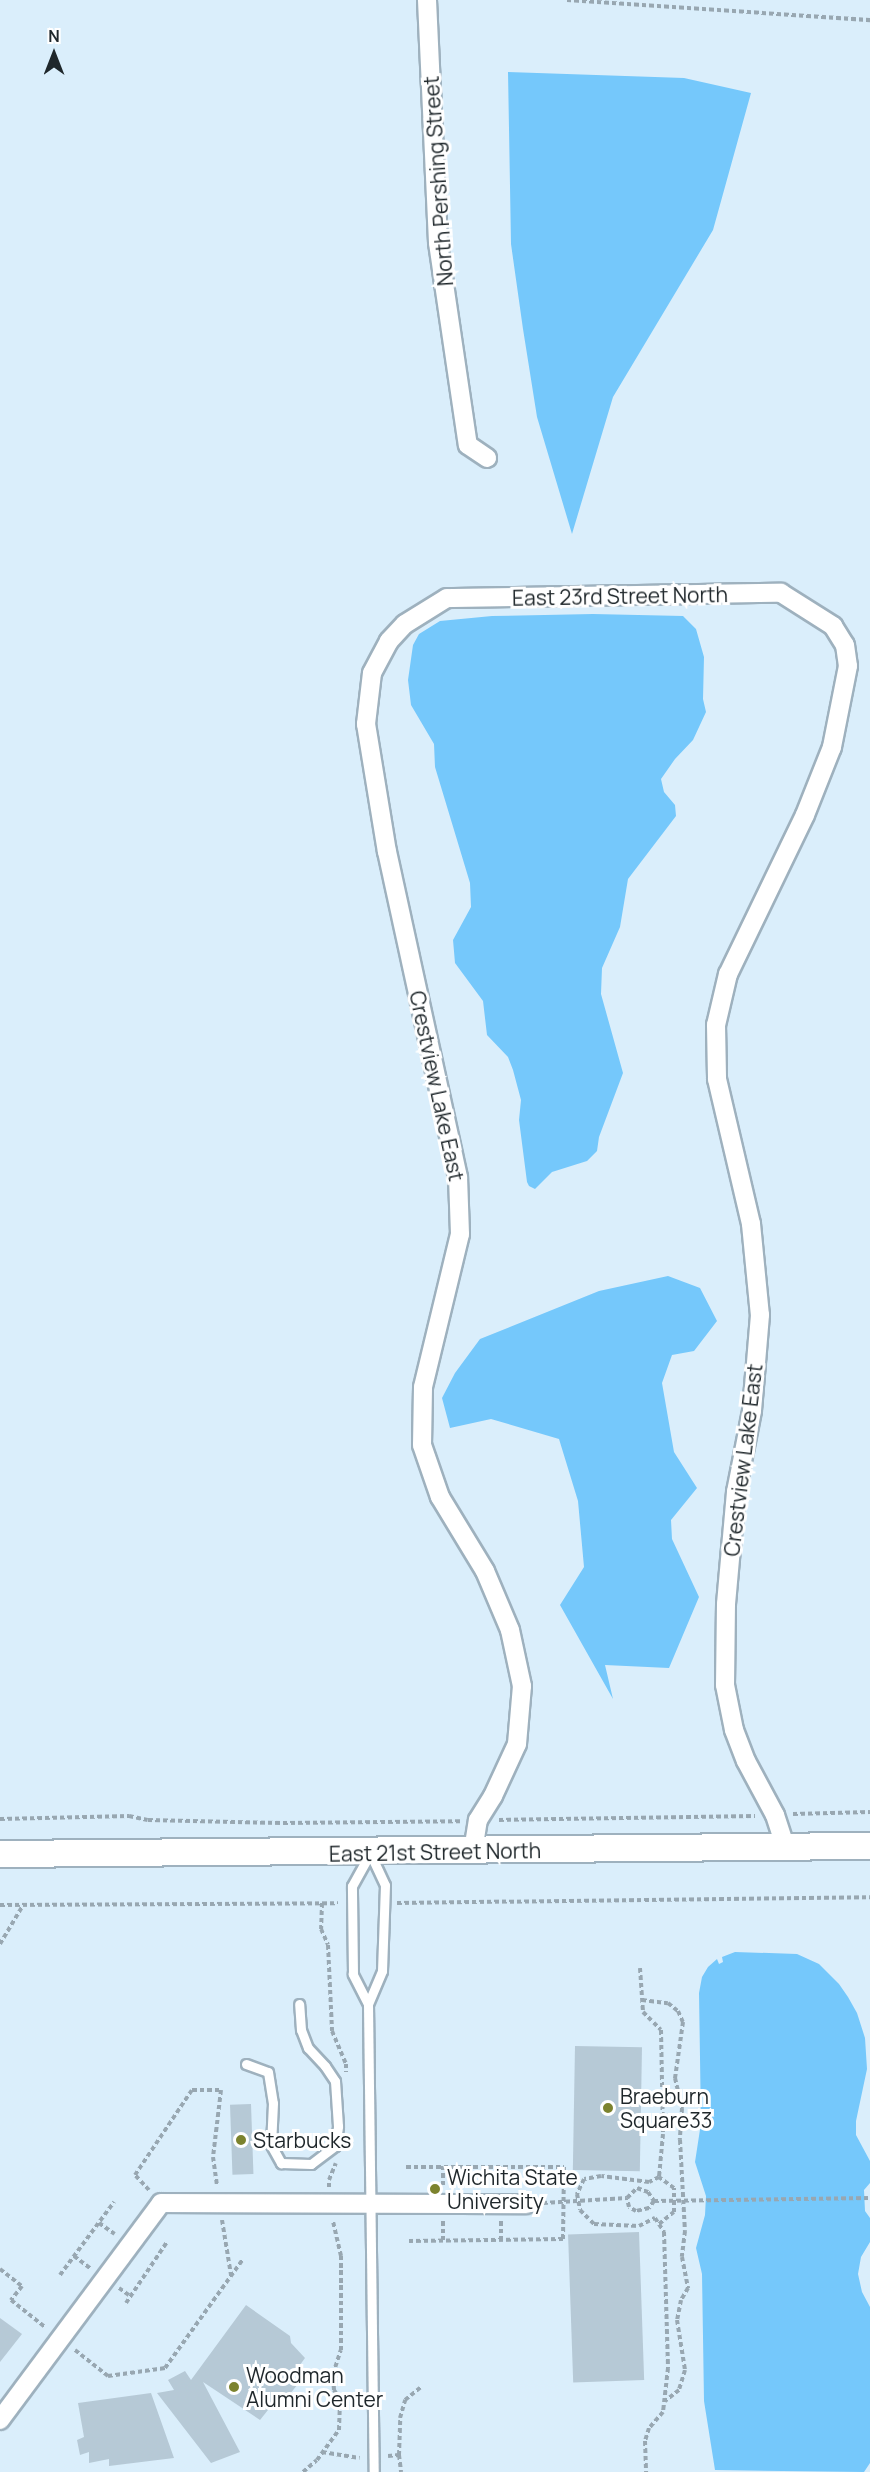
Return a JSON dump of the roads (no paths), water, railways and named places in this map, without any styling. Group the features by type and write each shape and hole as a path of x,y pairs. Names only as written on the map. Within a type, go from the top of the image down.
{"main road":[{"name":"East 21st Street North","path":"0,1854 370,1853 870,1846"}],"street":[{"name":"North Pershing Street","path":"427,0 438,243 468,445 487,458"},
{"name":"East 23rd Street North","path":"405,624 447,598 782,593 833,626"},
{"name":"Crestview Lake East","path":"405,624 389,641 372,673 366,724 389,865 458,1177 460,1234 423,1387 422,1444 440,1497 484,1571 510,1630 522,1686 517,1744 493,1796 478,1820 473,1851"},
{"name":"Crestview Lake East","path":"786,1848 775,1815 746,1761 734,1730 725,1685 726,1604 736,1492 752,1412 760,1315 751,1224 717,1079 716,1025 728,974 805,815 831,747 848,666 845,645 833,626"},
{"path":"0,2420 161,2203 526,2204"}],"lane":[{"path":"368,2004 353,1974 352,1886 370,1853"},
{"path":"370,1853 386,1885 382,1971 368,2004 374,2472"},
{"path":"246,2064 268,2072 273,2103 271,2145 281,2163 311,2164 335,2146 338,2126 335,2081 308,2048 301,2030 300,2004"}],"water":[{"path":"508,72 684,78 751,93 713,230 613,397 572,534 537,417 511,244"},
{"path":"593,614 683,616 696,629 704,657 703,699 706,712 693,740 675,759 661,779 664,792 675,805 676,816 628,879 620,927 602,968 601,994 623,1073 599,1137 597,1151 587,1161 552,1172 535,1189 527,1182 519,1120 521,1100 513,1070 508,1057 487,1035 483,1001 455,963 453,940 471,907 470,883 435,767 434,744 411,705 408,680 413,645 419,634 440,621 492,616"},
{"path":"668,1276 700,1288 717,1321 694,1351 672,1355 662,1383 674,1452 697,1488 671,1520 672,1539 699,1597 669,1668 605,1665 613,1699 560,1605 584,1567 578,1501 559,1439 491,1419 450,1428 442,1398 455,1373 480,1339 599,1291"},
{"path":"735,1952 797,1954 819,1964 839,1984 848,1997 857,2013 865,2038 867,2069 856,2121 856,2135 870,2161 870,2183 864,2190 865,2211 870,2218 870,2242 861,2257 858,2274 862,2292 870,2307 870,2463 864,2472 715,2470 704,2401 702,2274 696,2248 705,2215 706,2196 695,2162 701,2123 699,1993 702,1977 708,1967 717,1959 719,1964 723,1962 722,1957"}],"place":[{"name":"Braeburn Square33","path":"608,2108"},
{"name":"Starbucks","path":"241,2140"},
{"name":"Wichita State University","path":"435,2189"},
{"name":"Woodman Alumni Center","path":"234,2387"}]}
